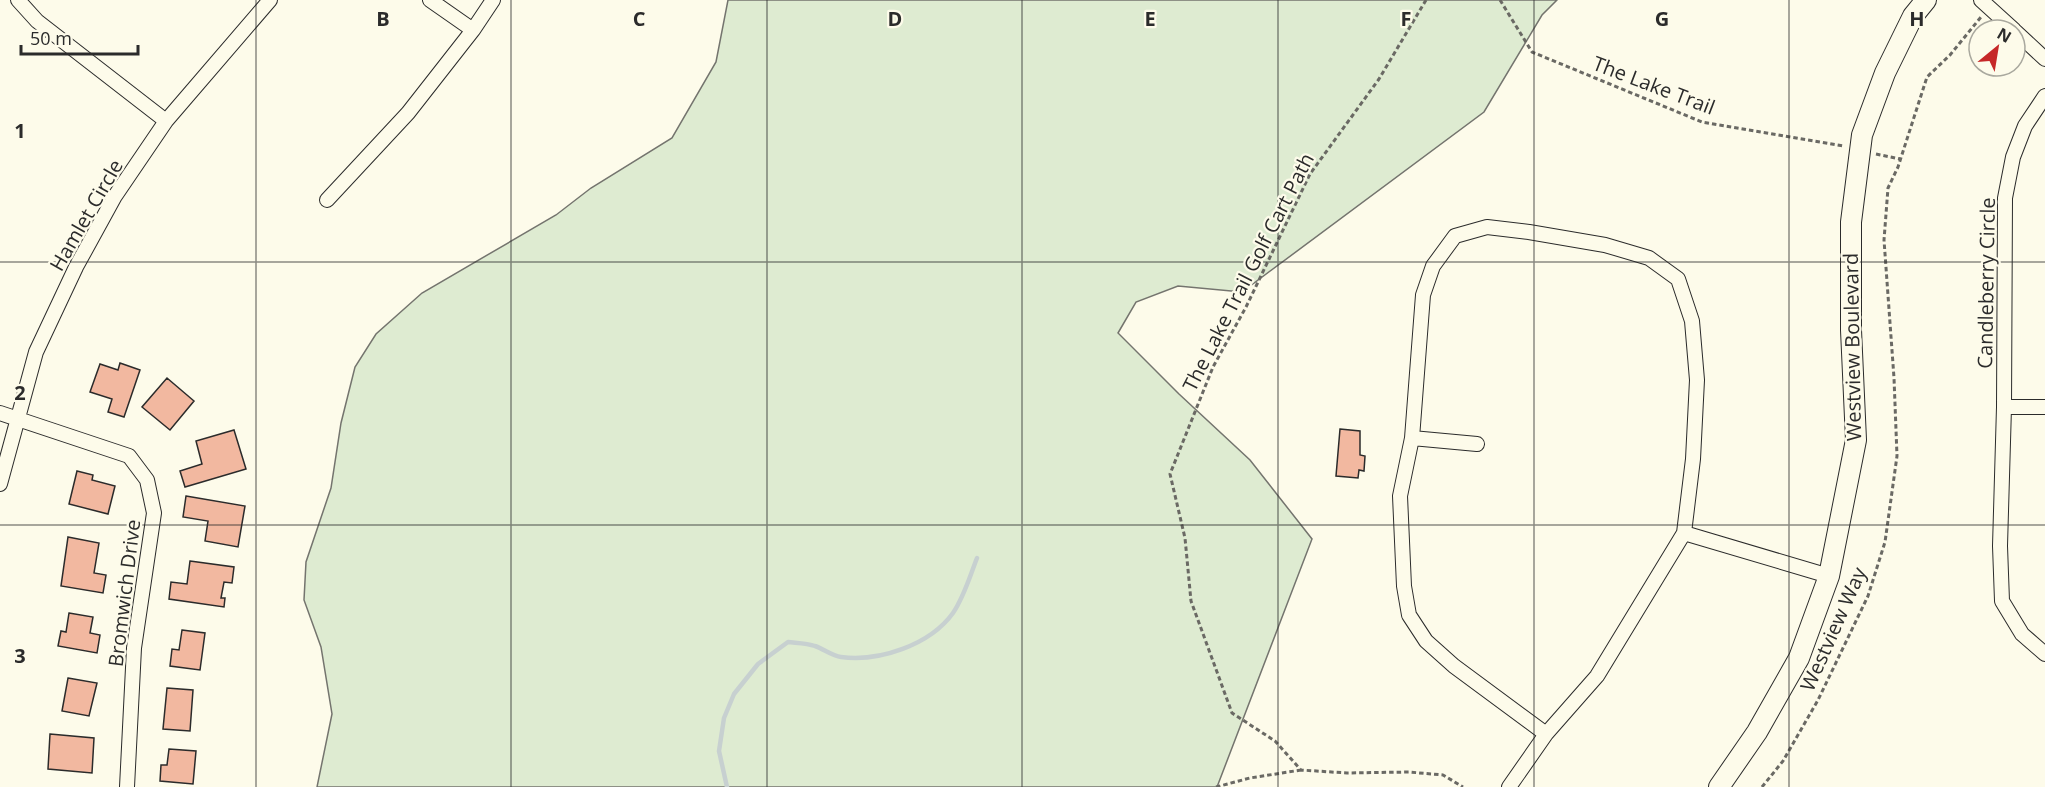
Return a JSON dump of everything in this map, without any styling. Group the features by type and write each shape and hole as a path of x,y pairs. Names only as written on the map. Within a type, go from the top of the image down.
{"street":[{"path":"18,0 37,21 166,121"},
{"name":"Hamlet Circle","path":"0,484 36,352 76,267 115,196 166,121 270,0"},
{"path":"430,0 473,30"},
{"path":"327,200 408,113 473,30 493,0"},
{"name":"Westview Boulevard","path":"1719,787 1757,732 1800,658 1829,576 1856,440 1851,330 1851,222 1862,135 1885,73 1913,16 1926,0"},
{"path":"1985,4 2000,18"},
{"path":"2027,43 2045,59"},
{"name":"Candleberry Circle","path":"2045,96 2025,126 2013,157 2005,198 2004,408 2000,546 2002,601 2022,634 2045,654"},
{"path":"1509,787 1546,734 1597,676 1684,533 1693,459 1697,380 1692,321 1678,279 1649,258 1605,245 1486,226 1455,236 1433,266 1423,295 1412,438 1400,496 1404,586 1409,615 1426,641 1454,666 1546,734"},
{"path":"2004,408 2045,407"},
{"name":"Bromwich Drive","path":"0,413 129,456 147,480 154,513 134,648 127,787"},
{"path":"1412,438 1477,444"},
{"path":"1684,533 1829,576"}],"path":[{"name":"The Lake Trail Golf Cart Path","path":"1301,770 1275,741 1232,713 1191,601 1185,538 1170,474 1213,366 1246,307 1310,174 1379,79 1426,0"},
{"name":"The Lake Trail","path":"1500,0 1532,52 1702,122 1900,159"},
{"name":"Westview Way","path":"1762,787 1783,761 1818,700 1868,596 1885,542 1897,456 1884,240 1888,188 1927,77 1950,55 1985,4"},
{"path":"1216,787 1250,778 1301,770 1347,773 1409,772 1443,775 1463,787"}],"green space":[{"path":"728,0 1557,0 1542,15 1484,112 1242,292 1178,286 1136,302 1118,333 1250,460 1312,539 1217,787 317,787 332,714 321,647 304,600 306,562 331,488 341,423 355,367 376,334 422,293 556,215 591,188 672,138 716,62"}],"building":[{"path":"120,363 140,370 124,417 108,412 112,399 90,392 100,364 118,370"},
{"path":"167,378 194,401 170,430 142,407"},
{"path":"1340,429 1360,431 1360,455 1365,456 1364,471 1359,470 1358,478 1336,476"},
{"path":"234,430 246,469 185,487 180,471 202,464 196,441"},
{"path":"77,471 93,475 92,480 115,486 108,514 69,504"},
{"path":"186,496 245,506 238,547 205,541 208,521 183,517"},
{"path":"68,537 99,543 94,573 106,575 103,593 61,586"},
{"path":"190,561 234,567 232,583 224,582 221,598 225,598 224,607 169,599 171,582 187,584"},
{"path":"69,613 93,617 90,633 100,635 97,653 58,646 61,631 66,632"},
{"path":"182,630 205,633 200,670 170,666 172,649 179,650"},
{"path":"68,678 97,683 89,716 62,711"},
{"path":"167,688 193,690 190,731 163,729"},
{"path":"50,734 94,738 92,773 48,769"},
{"path":"169,749 196,751 193,784 160,781 161,765 167,765"}],"waterway":[{"path":"727,787 719,751 724,718 734,694 758,664 788,642 812,645 831,654 856,658 887,654 903,649 931,634 953,613 964,593 977,558"}]}
